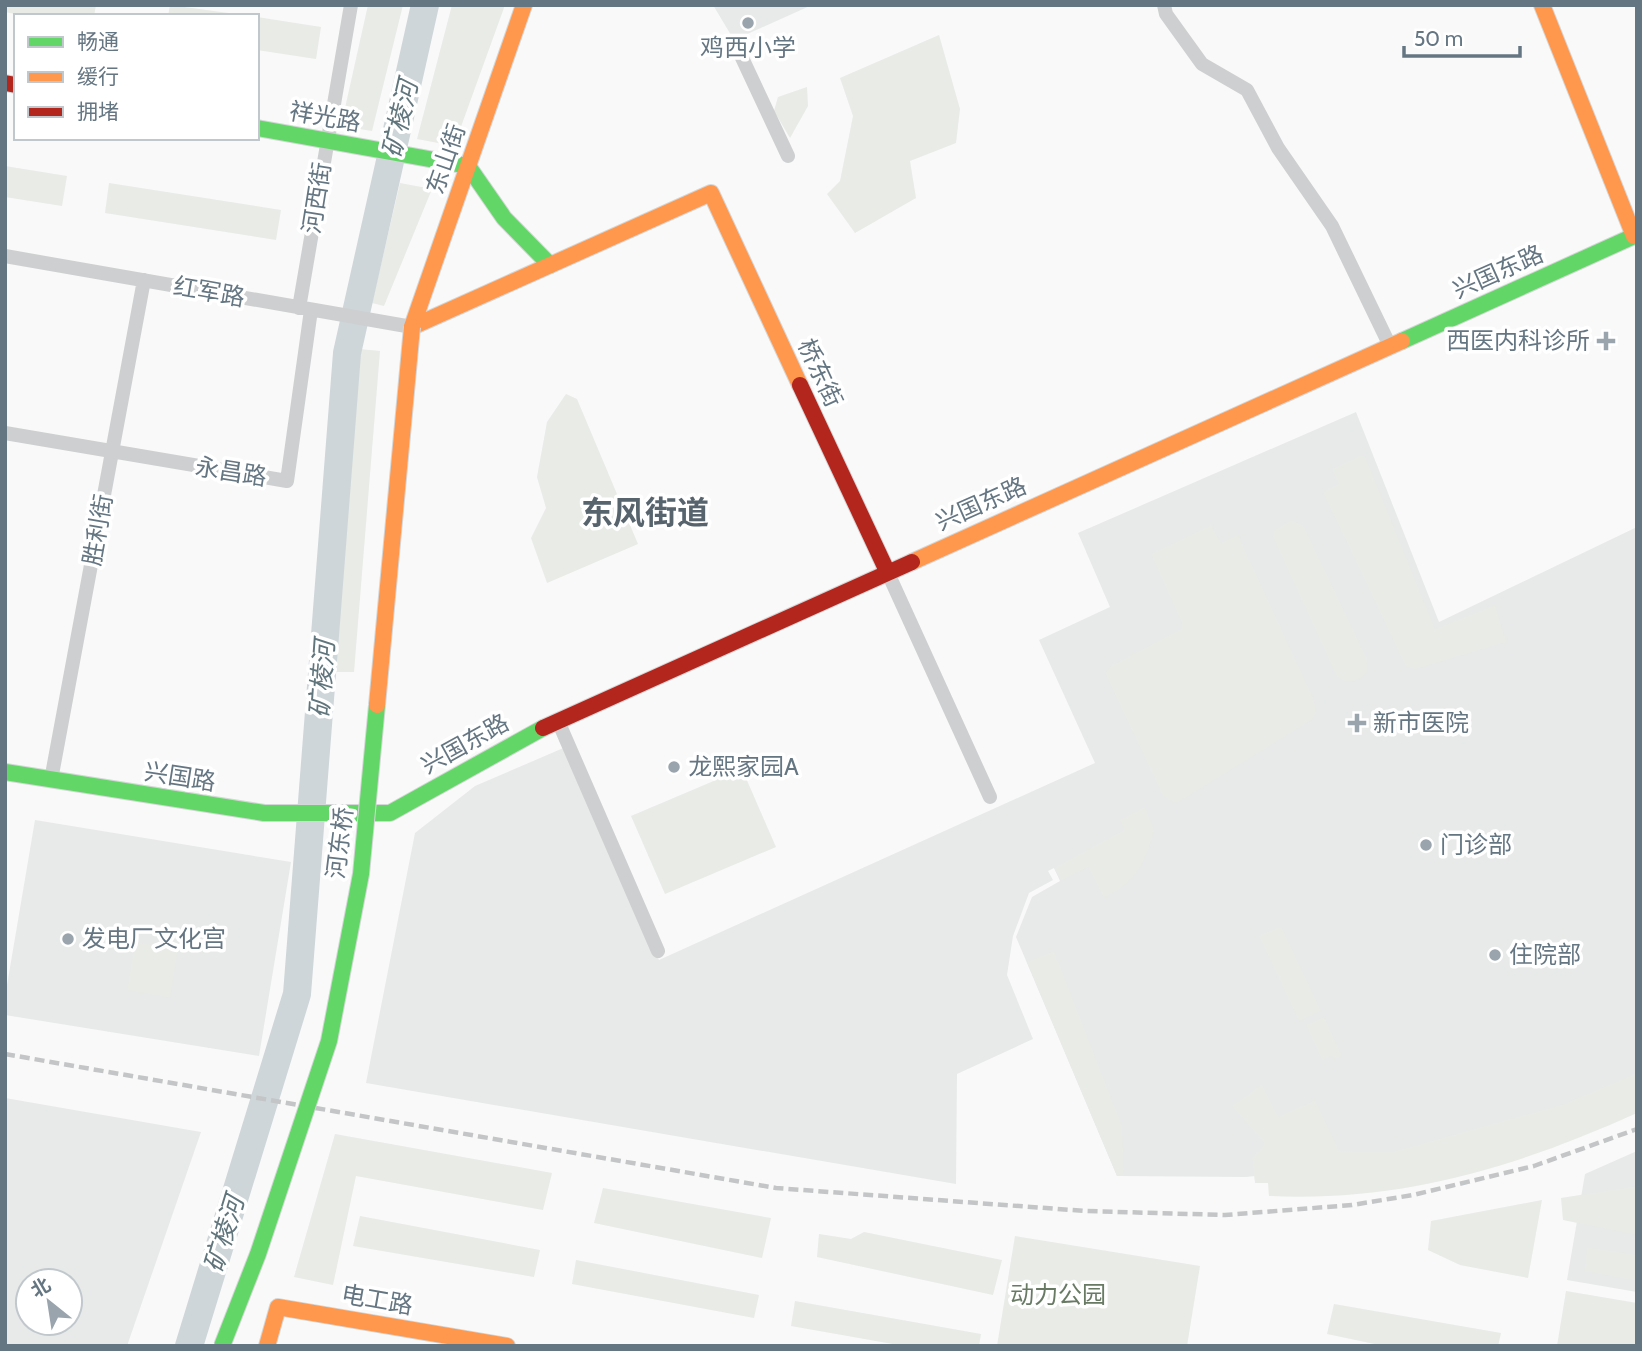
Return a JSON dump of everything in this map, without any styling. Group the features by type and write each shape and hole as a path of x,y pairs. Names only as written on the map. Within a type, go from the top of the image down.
{"main road":[{"name":"东山街","path":"405,326 468,166 524,5"},
{"path":"1542,5 1635,235"},
{"name":"祥光路","path":"259,128 468,166"},
{"path":"405,326 550,265 504,218 468,166"},
{"name":"桥东街","path":"550,265 711,193 887,572"},
{"name":"兴国东路","path":"348,813 396,811 425,791 558,721 1635,235"},
{"name":"河东桥","path":"222,1346 258,1254 329,1041 361,874 405,326"},
{"name":"兴国路","path":"5,772 264,813 348,813"},
{"name":"电工路","path":"267,1346 278,1307 507,1346"}],"street":[{"name":"河西街","path":"304,309 327,140 351,5"},
{"path":"1164,5 1166,14 1202,64 1247,90 1278,148 1332,226 1390,346"},
{"path":"736,45 788,156"},
{"name":"红军路","path":"5,256 405,326"},
{"name":"胜利街","path":"51,780 144,281"},
{"name":"永昌路","path":"5,433 286,481 304,309"},
{"path":"887,572 990,797"},
{"path":"558,721 658,951"}],"shaded area":[{"name":"鸡西小学","path":"713,5 812,5 734,40"},
{"name":"新市医院","path":"1356,412 1439,622 1637,527 1637,1097 1416,1158 1246,1177 1117,1176 1016,937 1032,897 1060,881 1054,868 1048,871 1053,880 1029,893 1013,936 1007,975 1033,1039 957,1074 956,1184 366,1083 415,833 475,786 568,746 659,960 1095,763 1039,640 1110,607 1078,533"},
{"path":"35,820 291,862 259,1056 5,1015 5,997"},
{"path":"5,1098 201,1132 127,1346 5,1346"},
{"path":"1637,1151 1637,1292 1567,1280 1585,1174"}],"green space":[{"path":"5,5 96,5 94,14 5,12"},
{"path":"170,5 235,14 168,14"},
{"path":"368,5 403,5 372,131 341,126"},
{"path":"452,5 505,5 454,146 417,139"},
{"path":"259,17 321,27 316,59 259,50"},
{"path":"939,35 960,109 956,143 910,161 916,198 855,233 827,194 840,181 853,116 840,78"},
{"path":"807,87 808,106 790,138 774,111 778,97"},
{"path":"5,166 67,176 62,206 5,197"},
{"path":"109,183 281,210 276,240 105,213"},
{"path":"400,183 432,189 384,306 372,303"},
{"path":"359,349 380,351 354,672 335,672"},
{"path":"566,394 577,399 638,544 547,583 531,538 546,508 537,477 547,422"},
{"path":"1364,454 1435,629 1495,605 1506,642 1416,669 1406,667 1323,492 1339,484 1332,469"},
{"path":"1291,520 1303,525 1368,661 1367,672 1356,680 1345,681 1337,677 1274,539 1274,531"},
{"path":"1211,525 1221,543 1238,535 1314,700 1316,713 1313,719 1177,803 1163,796 1105,673 1111,666 1181,629 1182,623 1151,554"},
{"path":"742,769 776,847 665,894 631,816"},
{"path":"1145,807 1154,830 1143,862 1132,878 1104,898 1088,867 1061,881 1054,868 1124,830 1120,820"},
{"path":"1281,926 1321,1011 1299,1021 1259,936"},
{"path":"135,942 178,949 170,998 127,990"},
{"path":"1054,951 1122,1126 1124,1176 1117,1176 1027,962"},
{"path":"1324,1017 1342,1056 1334,1059 1332,1056 1322,1060 1306,1025"},
{"path":"1637,1073 1637,1113 1548,1150 1503,1165 1412,1187 1366,1193 1269,1196 1268,1183 1255,1183 1252,1158 1265,1144 1232,1106 1262,1085 1278,1117 1315,1100 1339,1151 1392,1152 1564,1104"},
{"path":"335,1134 552,1173 543,1210 356,1176 333,1285 294,1277"},
{"path":"1637,1186 1637,1235 1563,1220 1561,1198"},
{"path":"603,1188 771,1218 762,1258 594,1223"},
{"path":"1542,1200 1528,1278 1460,1265 1428,1250 1431,1221"},
{"path":"360,1216 540,1250 534,1277 353,1246"},
{"path":"864,1232 1002,1260 993,1295 817,1257 819,1234 851,1239"},
{"name":"动力公园","path":"1015,1236 1200,1266 1187,1346 997,1346"},
{"path":"1587,1247 1637,1255 1637,1281 1584,1271"},
{"path":"576,1260 759,1295 754,1318 572,1284"},
{"path":"1566,1291 1637,1303 1637,1346 1557,1346"},
{"path":"795,1301 981,1334 979,1346 904,1346 791,1326"},
{"path":"1334,1304 1501,1333 1498,1346 1384,1346 1327,1334"}],"waterway":[{"name":"矿棱河","path":"189,1346 297,994 347,353 425,5"}],"railway":[{"path":"5,1054 776,1188 1085,1211 1225,1215 1352,1205 1413,1195 1534,1166 1637,1129"}],"traffic: fast":[{"path":"259,128 468,166 504,218 550,265"},
{"path":"1402,341 1634,236"},
{"path":"222,1346 258,1254 329,1041 361,874 377,705"},
{"path":"5,772 264,813 390,813 543,728"}],"traffic: slow":[{"path":"412,327 524,5"},
{"path":"1542,5 1634,236 1637,235"},
{"path":"412,327 711,193 800,385"},
{"path":"377,705 412,327"},
{"path":"912,562 1402,341"},
{"path":"267,1346 278,1307 507,1346"}],"traffic: jam":[{"path":"5,83 14,85"},
{"path":"800,385 887,571"},
{"path":"543,728 912,562"}],"place":[{"name":"鸡西小学","path":"748,23"},
{"name":"西医内科诊所","path":"1606,341"},
{"name":"新市医院","path":"1357,723"},
{"name":"龙熙家园A","path":"674,767"},
{"name":"门诊部","path":"1426,845"},
{"name":"发电厂文化宫","path":"68,939"},
{"name":"住院部","path":"1495,955"}],"district":[{"name":"东风街道","path":"645,513"}]}
